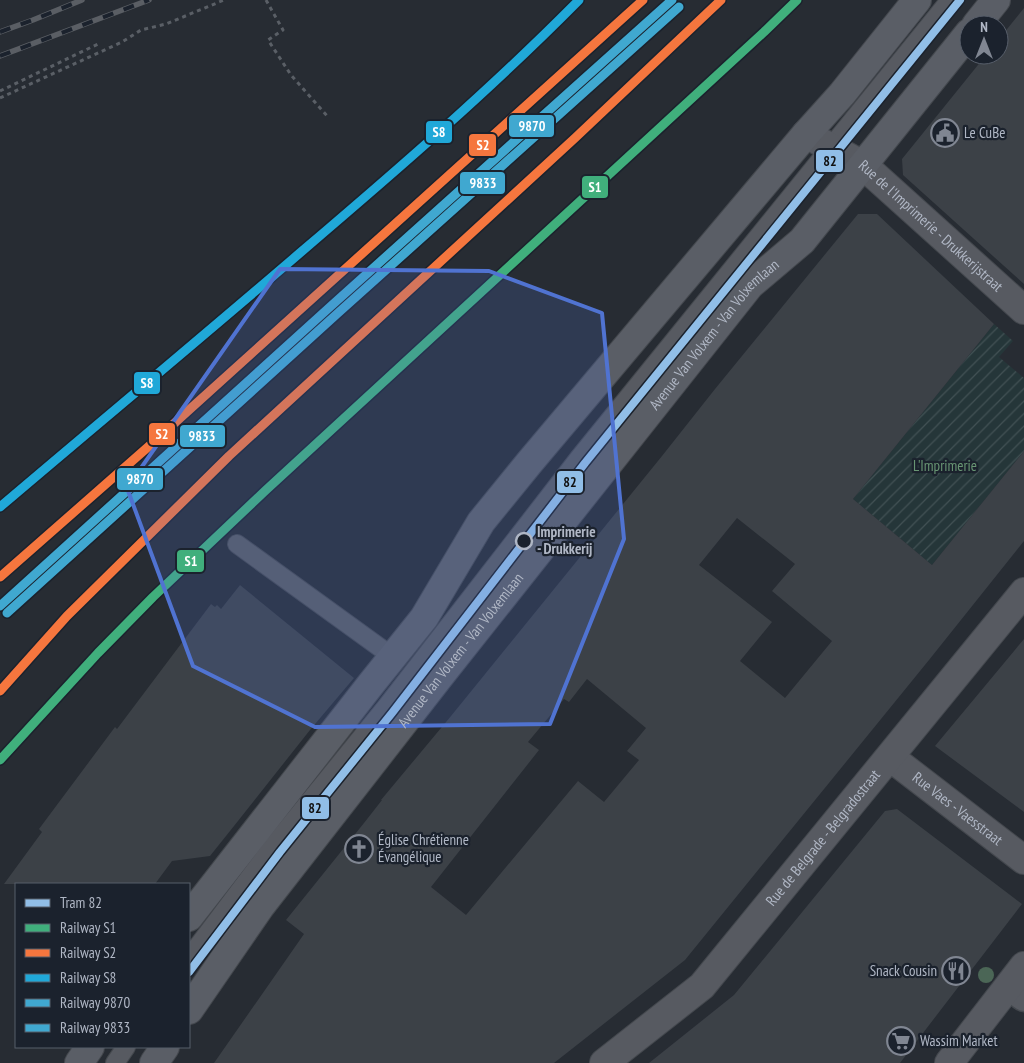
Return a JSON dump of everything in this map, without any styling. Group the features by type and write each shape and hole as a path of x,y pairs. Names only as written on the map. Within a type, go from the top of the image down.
{"main road":[{"path":"190,916 424,618 482,522 535,456 806,134 842,94 917,0"},
{"path":"984,15 996,0"},
{"name":"Avenue Van Volxem - Van Volxemlaan","path":"190,1009 260,907 440,676 750,285 802,241 959,46"},
{"path":"79,1063 89,1048"},
{"path":"154,1063 164,1048"}],"street":[{"name":"Rue de l'Imprimerie - Drukkerijstraat","path":"806,134 864,165 1024,310"},
{"name":"Rue de Belgrade - Belgradostraat","path":"604,1063 702,986 1024,592"},
{"name":"Rue Vaes - Vaesstraat","path":"890,757 1024,860"},
{"path":"949,1063 1024,966"}],"lane":[{"name":"Avenue Van Volxem - Van Volxemlaan","path":"190,957 273,846 386,708 579,458 950,0"},
{"path":"237,544 393,657"},
{"name":"Avenue Van Volxem - Van Volxemlaan","path":"190,935 225,910"},
{"path":"114,1063 125,1048"}],"path":[{"path":"0,98 122,42 141,30 166,24 224,0"},
{"path":"266,0 283,30 268,40 292,75 329,118"},
{"path":"0,91 98,44"}],"highlighted area":[{"path":"280,269 489,271 602,313 624,539 550,724 315,727 193,666 127,488"}],"green space":[{"name":"L'Imprimerie","path":"994,324 1013,341 999,357 1024,378 1024,451 932,565 853,499"}],"building":[{"path":"1024,8 1024,284 903,175 902,159 978,65 1009,65 1009,27"},
{"path":"858,214 877,214 994,324 853,499 932,565 1024,451 1024,541 685,960 554,1063 214,1063 304,934 286,920 381,800","holes":["737,518 795,564 772,591 832,641 785,698 740,661 772,622 699,565","587,679 646,728 627,751 639,760 604,802 578,781 466,915 431,887 539,750 528,742 564,699 569,702"]},
{"path":"240,585 354,678 310,730 210,856 172,861 156,883 4,884 42,832 39,829 115,727 117,729 211,604 215,607 217,605 221,609"},
{"path":"1024,639 1024,812 935,746"},
{"path":"897,809 1022,904 900,1063 649,1063 734,995 885,811"}],"railway":[{"path":"0,32 82,0"},
{"path":"0,56 149,0"}],"tram line":[{"name":"82","path":"190,971 280,852 392,713 585,463 960,0"}],"rail line":[{"name":"S8","path":"0,507 408,160 512,66 579,0"},
{"name":"S2","path":"0,577 148,447 643,0"},
{"name":"9870","path":"0,606 672,0"},
{"name":"S2","path":"0,691 67,616 229,456 575,138 721,0"},
{"name":"S1","path":"0,760 98,653 153,597 266,490 797,0"},
{"name":"9833","path":"7,613 679,7"}],"place":[{"name":"Le CuBe","path":"945,133"},
{"name":"Imprimerie - Drukkerij","path":"524,541"},
{"name":"Église Chrétienne Évangélique","path":"359,849"},
{"name":"Snack Cousin","path":"956,971"},
{"name":"Wassim Market","path":"901,1041"}]}
